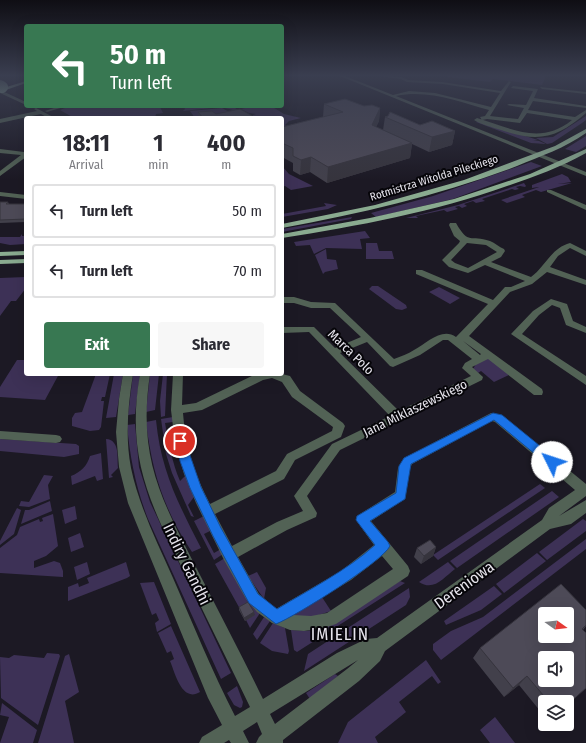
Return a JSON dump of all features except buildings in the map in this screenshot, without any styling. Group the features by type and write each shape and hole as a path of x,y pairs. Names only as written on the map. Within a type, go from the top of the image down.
{"main road":[{"name":"Rotmistrza Witolda Pileckiego","path":"284,226 388,205 481,177 558,148 586,131"},
{"name":"Rotmistrza Witolda Pileckiego","path":"284,236 378,220 441,206 478,195 567,161 586,151"},
{"path":"0,254 24,253"},
{"path":"0,262 24,261"}],"street":[{"path":"47,111 56,116"},
{"path":"429,111 543,154 586,168"},
{"path":"436,111 543,154 586,174"},
{"path":"462,124 477,120 487,115 490,111"},
{"path":"487,115 519,121 525,111"},
{"path":"535,111 578,119"},
{"path":"477,120 524,136 532,137 548,135 578,119 586,111"},
{"path":"0,121 41,112 48,116"},
{"path":"0,151 24,154"},
{"path":"0,174 24,156"},
{"path":"549,191 586,208"},
{"path":"0,194 24,197"},
{"path":"453,226 457,234 464,240 488,243 501,249 498,255 468,271 447,262 446,260 463,244 464,240"},
{"path":"460,339 508,289 511,290 539,275 557,252 570,245 586,254"},
{"path":"483,262 531,280"},
{"path":"544,268 586,283"},
{"path":"419,272 495,304"},
{"path":"284,300 294,300 311,305 332,305 368,338 393,364 417,352 441,337 460,339 484,357 538,392"},
{"path":"586,330 569,323 564,306 550,302 539,310 516,334 586,381"},
{"name":"Marca Polo","path":"284,330 311,329 395,414"},
{"path":"334,352 368,338"},
{"name":"Jana Miklaszewskiego","path":"229,555 282,526 311,513 300,496 335,448 478,377 467,368 484,357"},
{"name":"Indiry Gandhi","path":"128,376 124,399 122,432 125,467 132,497 214,692 236,735"},
{"name":"Indiry Gandhi","path":"145,376 141,401 140,426 145,461 153,491 182,556 260,711 271,741"},
{"path":"178,376 176,410 185,461 207,512 229,555 254,598 276,618 286,621 308,624 330,620 401,569 362,520 401,495 407,462 491,417 498,418 585,489"},
{"path":"176,410 198,407 264,376"},
{"path":"207,512 280,475 291,457 337,434 339,426 296,394 286,379 278,376"},
{"path":"0,436 56,439"},
{"name":"Dereniowa","path":"548,524 554,512 585,489"},
{"name":"Dereniowa","path":"271,741 353,675 374,655 380,646 548,524 566,520 586,506"},
{"path":"276,618 348,574 367,561 383,546"},
{"name":"Dereniowa","path":"208,743 236,735 260,711 343,659 366,647 380,646"}],"shaded area":[{"path":"61,111 162,111 163,113 156,114 156,116 70,116"},
{"path":"190,111 227,111 236,116 194,116"},
{"path":"244,111 279,111 284,114 301,118 289,121 285,125 288,127 284,128 284,116 253,116 256,114"},
{"path":"586,116 586,120 552,143 547,144 536,138 553,137"},
{"path":"478,121 538,140 533,140 546,144 531,143 476,122"},
{"path":"586,136 586,146 576,152 565,149"},
{"path":"531,162 542,166 453,199 376,217 371,213 433,196"},
{"path":"284,168 289,174 313,186 291,190 285,186"},
{"path":"562,174 568,177 571,182 532,188 532,185"},
{"path":"524,183 526,186 525,187 516,187 519,189 512,189 482,199 485,201 476,203 473,201 464,204 467,206 462,208 459,206 455,207 458,209 447,212 444,210 416,216 418,218 406,218 458,205"},
{"path":"572,183 541,192 536,190 522,195 525,197 507,203 501,200 545,185"},
{"path":"324,203 337,205 328,209 284,217 284,214 326,206"},
{"path":"352,217 351,219 284,232 284,229"},
{"path":"365,231 370,238 360,239 362,249 326,248 314,254 310,245 296,246 294,242"},
{"path":"22,234 22,236 24,236 24,244 10,245 0,243 0,237 20,237"},
{"path":"366,243 377,243 379,251 392,251 394,259 366,259"},
{"path":"326,249 327,259 336,260 338,269 325,272 323,274 315,255"},
{"path":"24,277 24,291 16,301 11,301 0,316 0,278"},
{"path":"372,286 378,286 406,305 407,308 402,310 396,309 369,289"},
{"path":"439,287 460,298 450,304 429,292"},
{"path":"487,357 511,374 494,382 481,371 478,373 473,369 476,364"},
{"path":"17,360 24,360 24,376 58,376 45,400 0,397 0,387"},
{"path":"95,376 110,376 105,397 102,397 101,401 104,401 101,427 99,430 90,431 72,426 72,418 75,413 82,412"},
{"path":"114,376 123,376 116,417 106,418"},
{"path":"133,376 140,376 135,414 128,415"},
{"path":"150,376 159,376 155,410 146,412"},
{"path":"163,376 167,376 165,416 161,417 160,401"},
{"path":"173,417 173,422 165,423 169,446 180,481 186,475 194,497 188,505 194,517 191,516 172,473 166,454 161,419"},
{"path":"156,420 158,438 166,471 178,501 201,548 192,552 167,506 156,474 146,422"},
{"path":"135,424 139,467 150,502 231,673 221,679 148,519 140,496 134,473 127,425"},
{"path":"0,439 76,444 79,446 79,454 64,457 0,451"},
{"path":"106,439 114,442 117,450 118,468 111,475 113,477 109,478"},
{"path":"101,453 103,479 97,481 95,476 72,485 71,476 78,473 83,468 90,456"},
{"path":"44,475 53,476 48,485 50,499 29,507 19,506 21,501 29,502"},
{"path":"540,484 545,488 438,560 433,555"},
{"path":"552,491 559,497 457,568 450,561"},
{"path":"50,501 52,511 21,524 25,510 29,510"},
{"path":"75,506 77,519 65,524 62,510"},
{"path":"17,508 21,510 14,534 0,545 0,541"},
{"path":"53,514 58,546 46,556 34,561 34,568 54,561 60,563 63,571 63,577 0,573 0,548 17,535 20,527 39,519 40,522 43,521 42,518"},
{"path":"204,516 210,531 204,534 214,553 221,549 223,554 214,560 194,521"},
{"path":"583,519 586,521 586,531 547,560 539,552"},
{"path":"80,533 84,547 71,552 68,538"},
{"path":"586,539 586,549 441,660 433,650 433,644 451,631 483,617"},
{"path":"537,553 546,561 504,593 496,584"},
{"path":"225,558 260,613 250,628 246,620 254,615 240,609 215,564"},
{"path":"87,562 90,574 77,580 74,567"},
{"path":"126,562 130,576 68,601 68,587 78,583 79,587 89,583 87,578"},
{"path":"448,562 455,569 443,579 429,585 424,585 419,582"},
{"path":"257,572 266,588 264,599 248,576"},
{"path":"400,581 405,583 297,652 294,650 291,630 307,631 326,627"},
{"path":"154,582 171,624 157,632 155,623 159,620 156,613 152,615 140,583"},
{"path":"494,586 502,594 481,610 446,625 444,621"},
{"path":"409,588 410,597 406,605 304,671 308,654"},
{"path":"320,594 331,611 316,616 294,616 292,612"},
{"path":"264,617 270,621 257,640 253,634"},
{"path":"273,623 285,628 289,651 288,654 272,651 260,643"},
{"path":"171,626 200,692 194,694 188,693 180,685 177,679 170,661 174,659 171,651 167,653 158,633"},
{"path":"47,653 59,654 60,656 38,725 1,698 0,657 9,658 14,655 44,658"},
{"path":"69,654 79,692 65,701 74,743 38,743 65,656"},
{"path":"426,660 441,682 438,684 432,676 399,702 406,712 375,737 378,743 338,743 348,722"},
{"path":"335,674 338,676 310,699 306,693"},
{"path":"237,686 243,702 242,707 240,708 234,705 227,693"},
{"path":"2,703 37,730 33,743 0,743 9,717 0,715"},
{"path":"495,717 515,743 490,743 480,730"}],"district":[{"name":"IMIELIN","path":"340,634"}],"route":[{"path":"180,441 185,461 195,488 250,593 257,602 276,618 311,595 348,574 367,561 383,546 362,520 401,495 405,466 408,461 493,416 498,418 552,462"}]}
